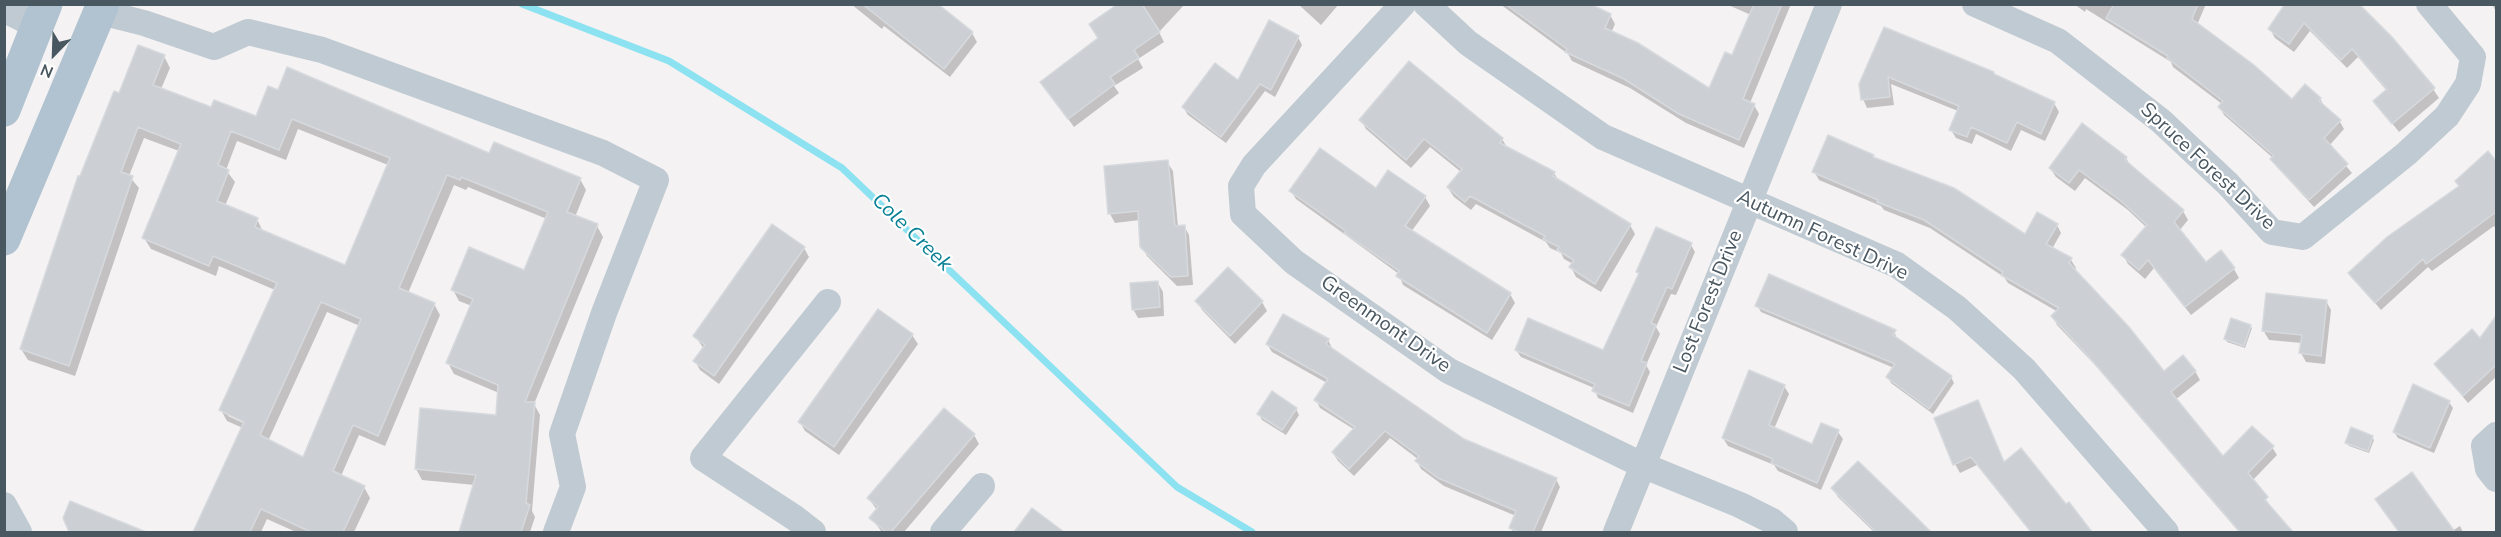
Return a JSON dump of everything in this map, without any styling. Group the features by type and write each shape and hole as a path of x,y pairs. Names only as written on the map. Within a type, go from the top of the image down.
{"main road":[{"path":"4,239 102,8"},
{"path":"4,110 41,15"}],"street":[{"path":"5,4 7,11 41,15"},
{"name":"Greenmont Drive","path":"1403,4 1254,165 1241,186 1242,214 1294,262 1449,371 1642,465 1740,505 1772,521 1785,532"},
{"name":"Autumn Forest Drive","path":"1426,4 1468,43 1603,137 1897,265 1957,308 2024,369 2166,532"},
{"name":"Lost Forest Drive","path":"1616,532 1829,4"},
{"name":"Spruce Forest Drive","path":"1975,4 2058,41 2161,121 2228,184 2272,232 2303,237 2375,179 2447,116 2468,84 2473,57 2429,4"},
{"path":"102,8 214,47 248,32 322,50 603,153 656,180 604,313 562,434 573,487 556,532"},
{"path":"797,528 703,458 828,302"},
{"path":"2496,435 2484,446 2488,469 2496,479"},
{"path":"943,532 982,486"},
{"path":"4,505 19,532"}],"building":[{"path":"862,4 938,4 973,32 944,69"},
{"path":"1118,4 1142,4 1160,32 1134,50 1139,58 1110,77 1115,84 1068,119 1040,82 1098,38 1089,24"},
{"path":"1505,4 1590,4 1611,14 1605,28 1638,43 1709,88 1725,52 1732,55 1754,4 1782,4 1743,99 1755,104 1739,140 1679,114 1624,79 1565,52 1567,49"},
{"path":"2114,4 2198,4 2192,19 2254,65 2292,99 2305,84 2321,98 2319,101 2341,120 2324,138 2348,164 2309,200 2270,159 2274,156 2218,107 2223,101 2167,58 2168,56 2106,18"},
{"path":"2285,4 2359,4 2392,37 2435,88 2392,124 2373,101 2387,89 2352,49 2341,60 2304,23 2289,44 2268,29"},
{"path":"1269,20 1299,36 1271,90 1260,84 1221,137 1182,107 1215,63 1238,80"},
{"path":"1884,27 1994,72 2055,102 2041,134 2017,122 2007,143 1971,127 1967,137 1949,130 1959,106 1888,77 1890,97 1861,100 1859,84"},
{"path":"138,45 165,55 153,85 211,107 214,100 256,116 268,86 278,90 287,67 489,153 494,142 581,178 567,212 598,224 525,402 535,402 526,503 530,505 521,532 459,532 476,475 415,469 420,408 496,415 498,385 446,363 473,299 451,290 469,247 524,270 548,212 461,177 460,180 447,175 399,288 435,303 378,436 353,425 333,471 365,486 343,532 311,532 261,509 250,532 193,532 244,422 219,410 277,283 213,256 209,266 142,238 181,144 138,127 121,172 133,176 69,366 20,349 78,176 80,176 114,91 119,93","holes":["292,119 390,158 345,265 255,227 258,218 217,201 229,170 218,165 231,131 279,150","321,302 361,319 303,457 260,435"]},
{"path":"1409,61 1503,138 1500,143 1555,172 1553,176 1631,224 1595,284 1569,267 1574,260 1557,250 1559,247 1543,239 1545,236 1470,196 1465,202 1447,187 1462,169 1424,139 1406,160 1359,120"},
{"path":"2082,123 2127,157 2125,160 2184,210 2174,222 2206,262 2221,250 2235,268 2185,307 2148,260 2139,270 2121,255 2147,225 2121,201 2079,170 2069,183 2049,168"},
{"path":"1828,135 1874,155 1873,157 1954,188 2025,234 2037,212 2058,224 2046,244 2072,258 2069,263 2129,327 2164,371 2183,355 2196,371 2171,392 2223,456 2252,426 2274,446 2248,473 2268,497 2265,500 2293,532 2240,532 2051,316 2059,308 2001,275 2003,272 1924,220 1877,202 1878,200 1812,172"},
{"path":"1320,148 1376,188 1388,170 1426,196 1405,226 1511,293 1487,333 1396,276 1399,271 1289,191"},
{"path":"2488,151 2496,161 2496,212 2426,264 2423,259 2375,303 2348,273 2387,237 2459,186 2455,181"},
{"path":"1168,160 1175,226 1185,225 1188,276 1171,277 1140,247 1138,211 1108,214 1104,166"},
{"path":"772,224 805,247 714,376 693,361 705,345 693,336"},
{"path":"1656,227 1692,243 1672,289 1667,287 1651,323 1656,325 1641,361 1647,363 1629,406 1592,391 1595,384 1515,350 1528,318 1603,350 1639,273 1636,272"},
{"path":"1228,267 1263,301 1230,336 1195,301"},
{"path":"1769,274 1896,330 1893,335 1952,376 1929,409 1886,377 1895,364 1755,306"},
{"path":"1158,281 1160,307 1132,310 1130,283"},
{"path":"2266,293 2327,300 2321,356 2299,353 2302,335 2262,331"},
{"path":"878,309 913,334 834,447 798,422"},
{"path":"1283,314 1329,339 1326,344 1464,439 1557,478 1533,532 1519,532 1509,528 1516,511 1438,478 1415,461 1419,456 1385,431 1349,469 1332,452 1355,427 1314,400 1328,379 1266,344"},
{"path":"2496,316 2496,365 2463,396 2434,364 2472,329 2480,338"},
{"path":"2231,318 2251,325 2244,346 2224,339"},
{"path":"1749,370 1785,385 1769,425 1812,444 1821,423 1839,430 1817,483 1771,463 1773,459 1722,438"},
{"path":"2413,384 2450,401 2430,448 2393,432"},
{"path":"1272,391 1297,408 1282,430 1257,414"},
{"path":"1978,400 2004,462 2021,448 2066,504 2069,502 2092,532 2031,532 1971,457 1953,465 1934,418"},
{"path":"944,408 975,434 891,532 886,532 869,518 878,507 867,498"},
{"path":"2351,427 2373,436 2368,451 2345,443"},
{"path":"1858,461 1931,532 1876,532 1831,488"},
{"path":"2412,472 2455,532 2399,532 2375,499"},
{"path":"70,501 146,532 69,532 63,518"},
{"path":"1032,508 1064,532 1014,532"}],"waterway":[{"name":"Cole Creek","path":"522,4 669,61 842,168 1177,487 1252,532"}]}
